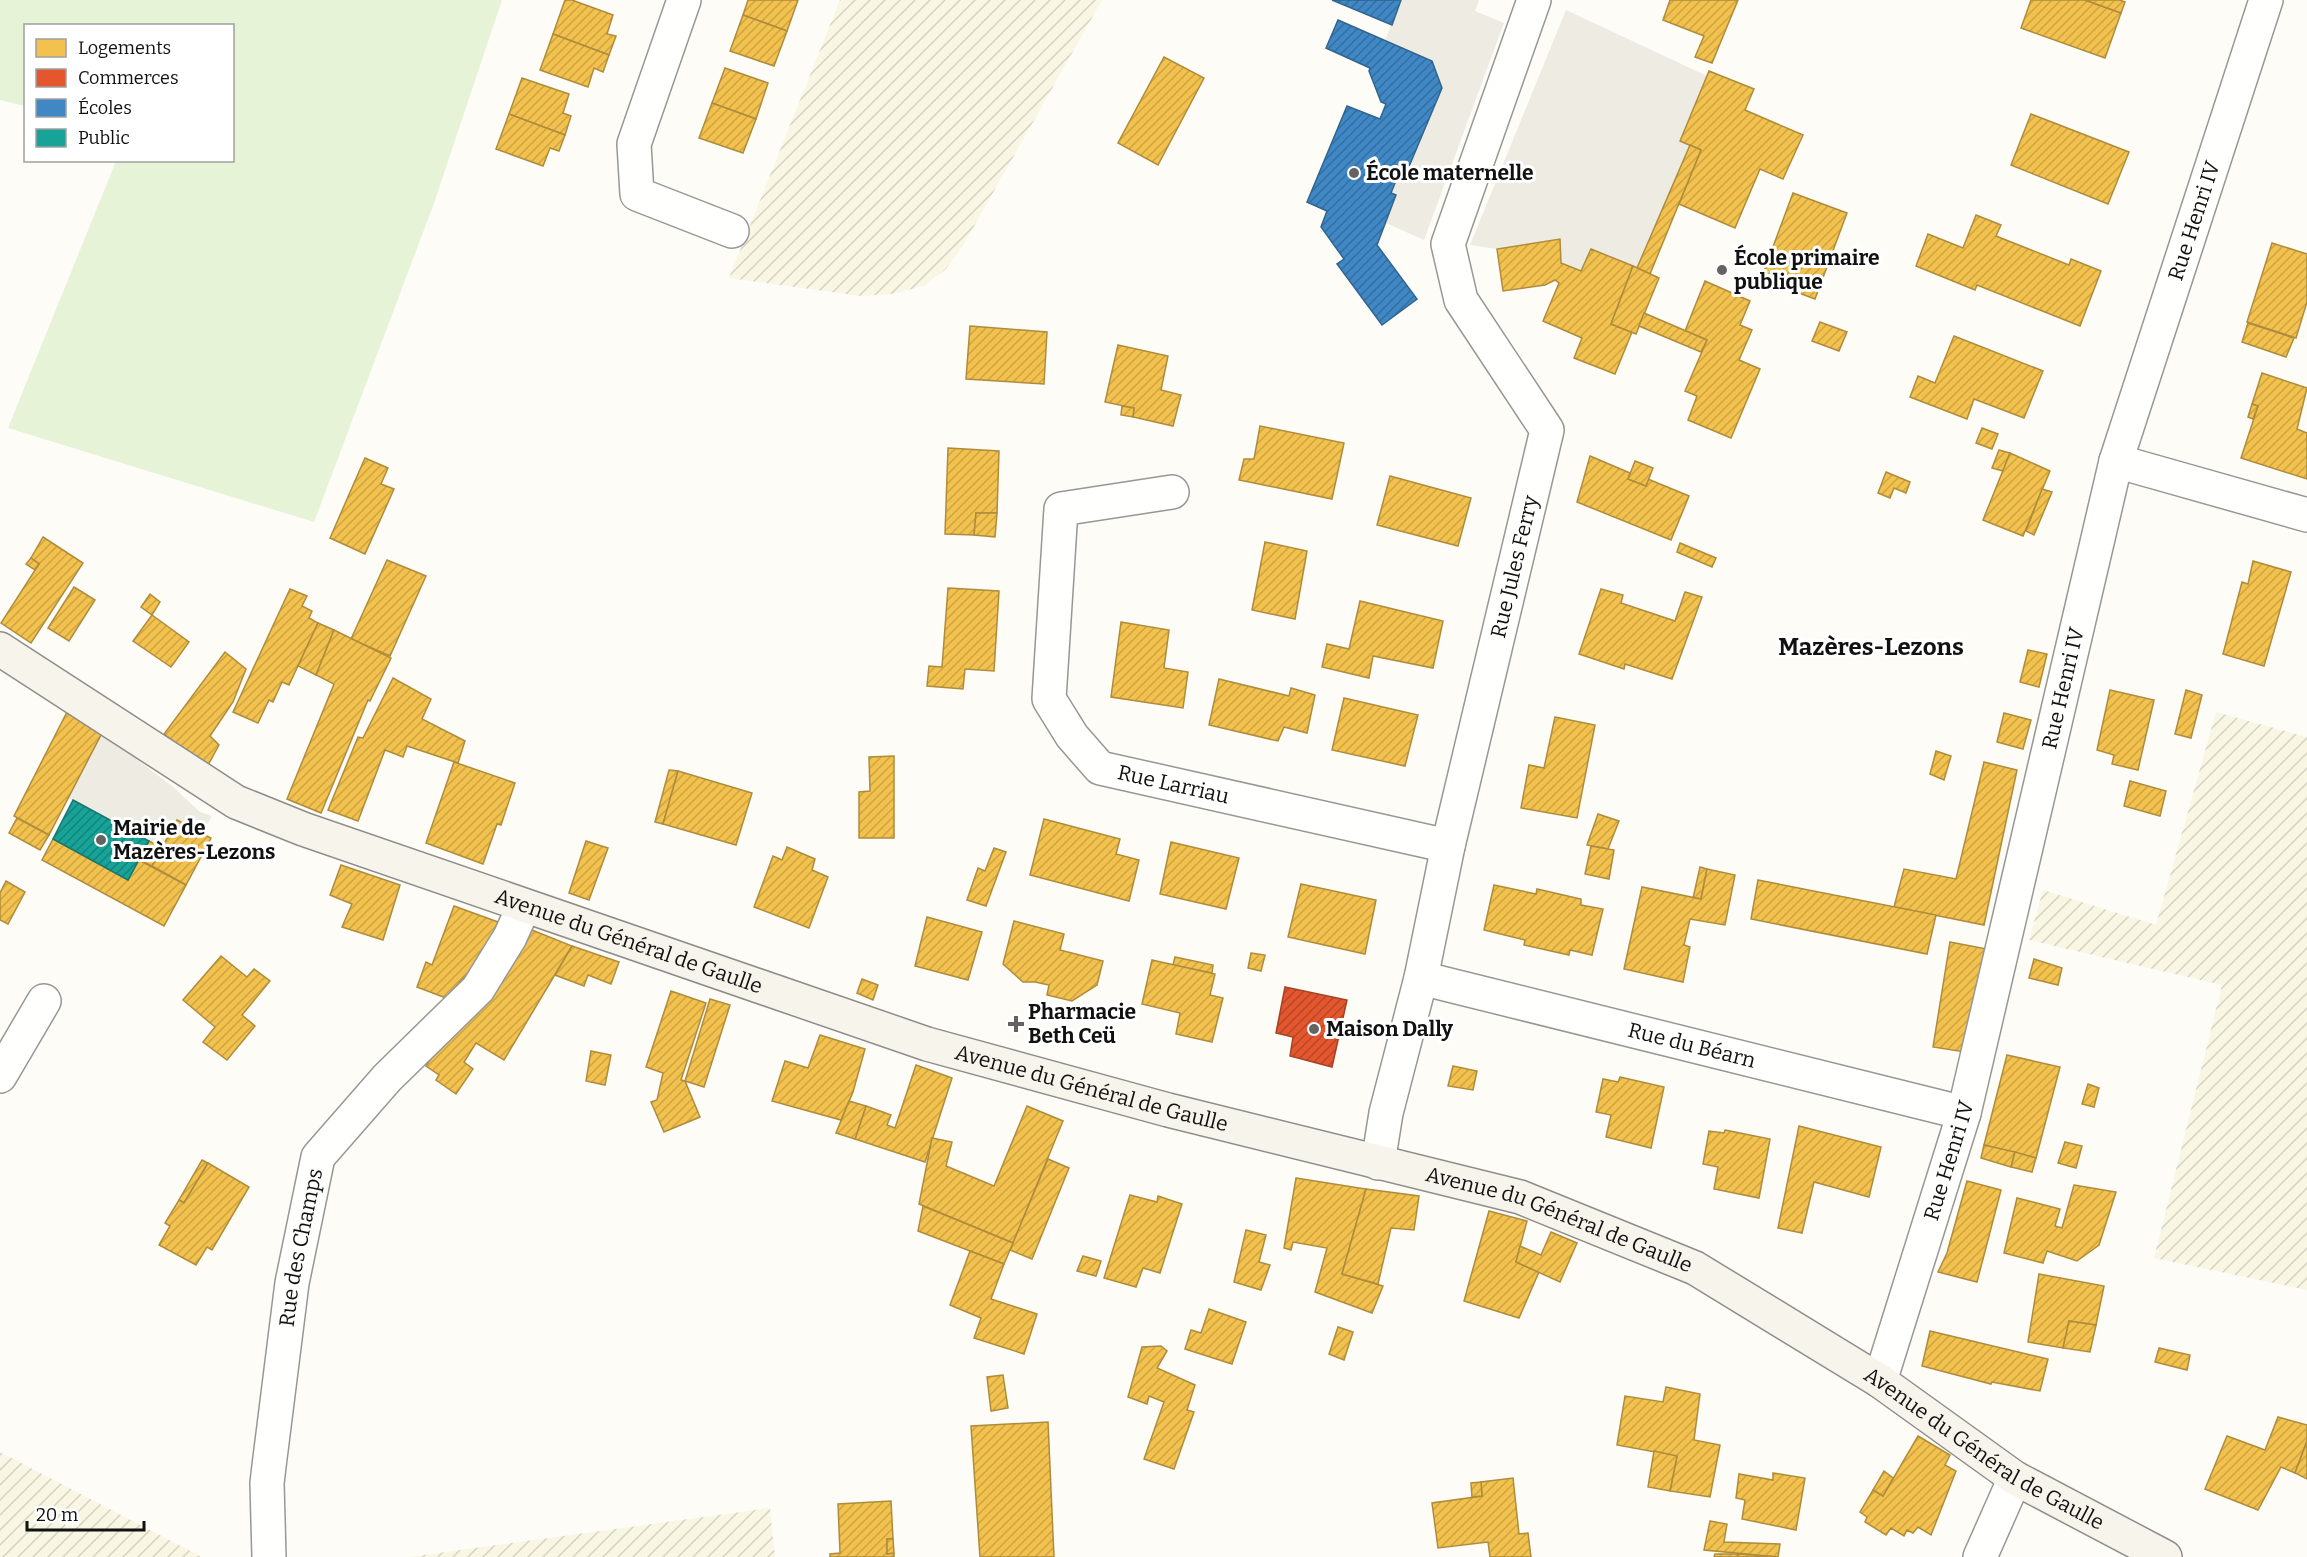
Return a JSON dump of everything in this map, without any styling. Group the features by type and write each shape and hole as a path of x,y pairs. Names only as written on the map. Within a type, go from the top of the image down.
{"main road":[{"name":"Avenue du Général de Gaulle","path":"0,649 236,802 303,829 927,1044 1168,1110 1520,1197 1695,1268 1880,1381 2014,1478 2165,1557"}],"street":[{"path":"684,0 634,144 637,194 732,231"},
{"name":"Rue Jules Ferry","path":"1378,1163 1386,1113 1421,978 1448,846 1547,430 1461,300 1448,244 1534,0"},
{"name":"Rue Henri IV","path":"1880,1381 1964,1113 2116,460 2266,0"},
{"path":"2116,460 2307,515"},
{"name":"Rue Larriau","path":"1172,492 1061,509 1049,699 1072,736 1100,768 1448,846"},
{"name":"Rue des Champs","path":"268,1557 267,1483 269,1466 292,1283 318,1157 387,1078 478,989 510,937 524,906"},
{"name":"Rue du Béarn","path":"1421,978 1964,1113"},
{"path":"0,1076 44,1001"},
{"path":"1980,1557 2014,1478"}],"shaded area":[{"path":"840,0 1102,0 964,244 946,269 924,286 891,294 861,296 729,278"},
{"path":"1401,0 1479,0 1475,11 1504,23 1424,240 1386,223 1396,195 1391,193 1399,173 1405,175 1442,87 1432,61 1385,40"},
{"path":"1566,10 1707,76 1681,141 1690,145 1637,268 1591,249 1581,271 1561,263 1560,239 1497,249 1470,245"},
{"path":"2216,712 2307,737 2307,1290 2154,1258 2222,985 2029,940 2043,890 2156,925"},
{"path":"102,733 172,786 200,812 212,816 202,834 162,848 68,798"},
{"path":"0,1452 202,1557 0,1557"},
{"path":"770,1508 775,1557 409,1557"}],"green space":[{"path":"0,0 502,0 433,206 314,522 8,428 116,162 234,162 234,24 24,24 24,106 0,100"}],"building: Logements":[{"path":"565,0 572,0 613,15 607,34 616,36 609,55 553,34"},
{"path":"748,0 798,0 787,31 743,15"},
{"path":"1670,0 1738,0 1712,63 1695,57 1704,36 1663,20"},
{"path":"2031,0 2085,0 2121,13 2105,58 2021,28"},
{"path":"2085,0 2120,0 2125,2 2121,13"},
{"path":"743,15 787,31 774,66 730,51"},
{"path":"553,34 609,55 603,72 594,68 588,87 540,70"},
{"path":"1164,57 1204,78 1158,165 1118,143"},
{"path":"725,68 768,83 756,119 712,103"},
{"path":"1709,71 1754,89 1745,110 1803,135 1783,179 1760,169 1735,228 1679,204 1701,150 1680,141"},
{"path":"522,78 569,94 563,113 571,116 565,135 509,114"},
{"path":"712,103 756,119 743,153 699,138"},
{"path":"509,114 565,135 559,151 550,148 543,166 496,149"},
{"path":"2031,114 2129,152 2108,204 2011,165"},
{"path":"1690,145 1701,150 1650,274 1637,268"},
{"path":"1793,193 1847,213 1815,299 1761,279"},
{"path":"1976,215 2001,225 1996,236 2069,265 2071,259 2101,271 2080,326 1977,285 1975,290 1916,266 1928,234 1963,248"},
{"path":"1560,239 1561,263 1581,271 1591,249 1633,266 1611,324 1632,332 1615,374 1574,358 1582,338 1543,321 1559,283 1555,280 1545,285 1503,291 1497,249"},
{"path":"2272,243 2307,254 2307,302 2296,338 2247,322"},
{"path":"1633,266 1659,278 1636,334 1611,324"},
{"path":"1705,281 1750,301 1740,325 1752,330 1739,360 1760,369 1731,438 1688,420 1697,396 1685,391 1707,340 1685,331"},
{"path":"1644,313 1707,340 1701,352 1639,326"},
{"path":"1820,322 1847,332 1839,351 1812,341"},
{"path":"2248,323 2294,338 2286,357 2242,342"},
{"path":"970,326 1047,332 1044,384 966,379"},
{"path":"1954,336 2043,371 2024,418 1974,399 1967,419 1910,397 1918,376 1935,383"},
{"path":"1118,345 1168,356 1161,390 1181,395 1173,426 1133,417 1134,408 1105,402"},
{"path":"2262,373 2307,388 2297,429 2307,433 2307,479 2241,458 2258,406 2252,404"},
{"path":"2252,404 2258,406 2253,419 2248,417"},
{"path":"1122,406 1134,408 1133,417 1121,415"},
{"path":"1260,426 1344,443 1332,499 1239,480 1244,459 1254,459"},
{"path":"1982,428 1998,434 1992,449 1976,443"},
{"path":"948,448 999,451 997,513 976,513 974,535 945,534"},
{"path":"1999,450 2010,453 2003,471 1992,468"},
{"path":"2010,453 2050,471 2023,536 1983,520"},
{"path":"1590,456 1630,473 1628,479 1646,486 1648,479 1689,496 1671,540 1577,502"},
{"path":"365,458 388,468 381,484 394,489 365,554 330,538"},
{"path":"1635,461 1653,468 1646,486 1628,479"},
{"path":"1886,472 1910,482 1906,493 1894,488 1890,498 1878,493"},
{"path":"1390,476 1471,498 1458,546 1377,525"},
{"path":"2042,489 2052,492 2034,535 2026,531"},
{"path":"976,513 997,513 995,537 974,535"},
{"path":"43,537 83,563 31,643 1,623 39,564 31,558"},
{"path":"1265,542 1307,551 1295,619 1252,610"},
{"path":"1680,543 1716,558 1712,567 1677,552"},
{"path":"31,558 39,564 35,570 26,564"},
{"path":"387,560 426,576 390,656 351,639"},
{"path":"2253,561 2291,572 2264,666 2223,654 2242,582 2248,584"},
{"path":"74,587 95,600 69,641 48,628"},
{"path":"948,588 999,591 994,671 965,669 963,689 927,686 929,666 942,667"},
{"path":"290,589 307,596 302,606 312,611 309,618 318,623 289,685 282,682 273,702 269,700 258,723 233,712"},
{"path":"1601,589 1623,595 1621,603 1675,621 1685,592 1702,597 1672,679 1625,664 1624,669 1579,654"},
{"path":"150,594 160,602 152,615 141,607"},
{"path":"1360,601 1443,621 1433,668 1373,656 1369,678 1322,667 1327,644 1349,649"},
{"path":"152,615 189,642 171,667 133,641"},
{"path":"1121,622 1169,630 1164,668 1188,672 1183,708 1111,697"},
{"path":"318,623 334,630 316,675 298,666"},
{"path":"334,630 391,658 370,701 368,700 321,813 287,799 334,684 316,675"},
{"path":"2028,650 2047,654 2039,687 2020,682"},
{"path":"225,652 246,669 233,702 210,736 219,745 207,767 164,734"},
{"path":"393,678 431,699 422,719 465,741 458,763 407,746 403,757 385,750 358,821 328,810 358,737 363,738"},
{"path":"1219,679 1289,696 1291,688 1315,695 1307,733 1284,727 1278,741 1209,725"},
{"path":"2110,690 2154,700 2138,770 2112,764 2114,755 2097,750"},
{"path":"2186,690 2202,695 2191,738 2175,734"},
{"path":"1344,698 1418,715 1405,766 1332,750"},
{"path":"68,710 102,733 49,835 14,816"},
{"path":"2004,713 2031,720 2023,749 1997,742"},
{"path":"1555,717 1595,725 1577,818 1521,808 1529,765 1544,768"},
{"path":"1936,751 1951,756 1944,780 1930,774"},
{"path":"894,756 894,838 859,838 859,792 870,791 869,757"},
{"path":"454,762 515,783 501,825 497,824 483,864 426,843"},
{"path":"1984,762 2017,770 1984,925 1894,907 1904,869 1956,879"},
{"path":"669,770 678,771 663,824 655,822"},
{"path":"678,771 752,793 736,845 663,824"},
{"path":"2130,781 2166,791 2160,816 2124,806"},
{"path":"1598,814 1619,821 1608,849 1587,845"},
{"path":"17,818 49,835 40,850 9,833"},
{"path":"1044,819 1120,839 1116,854 1139,860 1129,901 1030,875"},
{"path":"177,820 211,838 186,885 152,866"},
{"path":"53,839 128,880 139,860 186,885 164,926 42,860"},
{"path":"149,841 162,848 152,866 139,860"},
{"path":"586,841 608,848 589,900 569,893"},
{"path":"1171,842 1239,858 1226,909 1160,894"},
{"path":"1591,846 1614,850 1609,879 1585,874"},
{"path":"787,847 815,859 812,870 828,877 809,928 754,907 773,856 782,860"},
{"path":"994,848 1006,852 986,906 967,900 978,868 985,871"},
{"path":"341,865 400,885 383,940 342,927 352,904 330,895"},
{"path":"1700,867 1707,869 1701,899 1693,898"},
{"path":"1707,869 1735,875 1725,925 1690,919 1684,945 1690,947 1683,982 1624,969 1642,887 1701,899"},
{"path":"1758,880 1936,915 1927,954 1751,919"},
{"path":"6,881 25,892 8,924 0,920 0,893"},
{"path":"1301,884 1376,900 1365,954 1288,937"},
{"path":"1494,885 1536,894 1537,889 1581,899 1581,905 1603,909 1592,955 1570,950 1569,955 1524,945 1525,940 1484,930"},
{"path":"454,906 498,922 477,969 464,977 446,998 417,987 426,962 432,965"},
{"path":"927,917 982,932 968,980 915,966"},
{"path":"1014,921 1064,934 1060,950 1103,961 1097,985 1072,1001 1047,995 1049,985 1023,982 1003,964"},
{"path":"532,930 572,946 504,1060 476,1043 464,1062 473,1069 456,1094 436,1080 439,1075 426,1066 451,1028 514,957"},
{"path":"1950,942 1987,949 1971,1053 1933,1047"},
{"path":"572,946 619,962 611,984 588,975 584,986 555,975"},
{"path":"1251,953 1265,955 1261,971 1248,968"},
{"path":"221,956 247,977 254,969 270,981 242,1015 255,1026 227,1060 203,1042 215,1027 183,1000"},
{"path":"1175,957 1213,965 1212,973 1173,965"},
{"path":"2034,959 2062,968 2058,985 2029,978"},
{"path":"1152,960 1215,974 1210,995 1223,998 1212,1042 1176,1034 1180,1013 1142,1004"},
{"path":"862,979 878,985 873,1000 857,993"},
{"path":"671,991 706,1003 681,1080 685,1081 700,1117 664,1132 651,1102 657,1100 663,1073 646,1067"},
{"path":"710,999 730,1005 704,1087 685,1081"},
{"path":"820,1035 865,1049 853,1092 841,1120 772,1101 785,1061 808,1068"},
{"path":"591,1051 611,1055 605,1085 586,1081"},
{"path":"2007,1055 2060,1067 2036,1158 1984,1145"},
{"path":"916,1065 952,1078 925,1162 855,1139 866,1106 891,1115 887,1125 895,1128"},
{"path":"1453,1066 1477,1071 1473,1090 1448,1086"},
{"path":"1620,1077 1664,1087 1651,1148 1606,1137 1611,1115 1596,1112 1603,1079 1618,1082"},
{"path":"2088,1084 2099,1088 2094,1107 2082,1104"},
{"path":"849,1101 866,1106 855,1139 836,1133"},
{"path":"1027,1106 1063,1121 1013,1243 919,1204 932,1138 952,1142 946,1166 994,1186"},
{"path":"1799,1126 1881,1147 1869,1197 1814,1182 1802,1233 1778,1228"},
{"path":"1725,1130 1770,1139 1759,1198 1714,1189 1718,1167 1703,1164 1709,1131 1724,1133"},
{"path":"2065,1142 2082,1146 2076,1168 2058,1163"},
{"path":"1984,1145 2015,1152 2011,1167 1981,1158"},
{"path":"2015,1152 2036,1158 2032,1172 2011,1167"},
{"path":"1048,1159 1069,1168 1032,1259 1010,1250"},
{"path":"202,1160 208,1163 184,1203 179,1200"},
{"path":"208,1163 249,1187 212,1250 207,1247 196,1265 159,1245 170,1226 165,1223 179,1200 184,1203"},
{"path":"1296,1178 1366,1189 1342,1274 1383,1286 1372,1313 1315,1292 1327,1248 1293,1242 1291,1250 1284,1248"},
{"path":"1967,1181 2001,1190 1977,1282 1938,1272 1947,1253"},
{"path":"2074,1185 2116,1192 2099,1245 2077,1261 2047,1251 2043,1263 2004,1253 2017,1198 2060,1209 2055,1226 2062,1228"},
{"path":"1366,1189 1419,1196 1414,1230 1391,1228 1378,1284 1342,1274"},
{"path":"1130,1195 1157,1202 1158,1196 1182,1204 1160,1273 1143,1268 1136,1287 1104,1278"},
{"path":"923,1206 1013,1243 1004,1264 918,1231"},
{"path":"1489,1211 1527,1221 1516,1262 1539,1272 1519,1318 1464,1301"},
{"path":"1246,1230 1266,1235 1259,1262 1270,1265 1261,1290 1234,1282"},
{"path":"1551,1232 1577,1243 1560,1282 1516,1262 1520,1246 1541,1255"},
{"path":"970,1251 1004,1264 991,1299 1037,1314 1024,1354 974,1338 981,1318 950,1305"},
{"path":"1083,1256 1101,1261 1096,1276 1077,1271"},
{"path":"2039,1274 2104,1286 2096,1325 2069,1321 2063,1348 2028,1342"},
{"path":"1209,1309 1246,1322 1232,1364 1185,1349 1191,1330 1201,1333"},
{"path":"2069,1321 2096,1325 2090,1352 2063,1348"},
{"path":"1338,1327 1353,1332 1344,1360 1329,1354"},
{"path":"1930,1331 2048,1359 2040,1391 1992,1382 1991,1384 1922,1366"},
{"path":"1161,1346 1167,1351 1157,1368 1195,1385 1187,1410 1194,1412 1174,1469 1144,1459 1164,1402 1149,1396 1147,1404 1128,1397 1142,1347"},
{"path":"2159,1348 2190,1355 2187,1370 2155,1362"},
{"path":"1003,1375 1008,1408 991,1411 987,1377"},
{"path":"1666,1387 1700,1394 1694,1440 1720,1445 1710,1497 1670,1491 1677,1456 1617,1445 1625,1396 1663,1402"},
{"path":"2278,1417 2307,1425 2307,1441 2295,1473 2281,1467 2258,1510 2205,1489 2227,1436 2265,1450"},
{"path":"1048,1422 1054,1557 980,1557 971,1426"},
{"path":"1918,1436 1950,1455 1945,1465 1956,1471 1931,1535 1918,1527 1913,1533 1907,1530 1904,1536 1891,1528 1886,1535 1865,1522 1867,1517 1860,1512 1873,1490 1883,1496"},
{"path":"2307,1441 2307,1479 2295,1473"},
{"path":"1654,1451 1677,1456 1670,1491 1648,1487"},
{"path":"1884,1471 1893,1478 1883,1496 1873,1490"},
{"path":"1773,1473 1805,1478 1796,1530 1742,1519 1745,1500 1736,1498 1739,1474 1773,1480"},
{"path":"1513,1478 1519,1534 1528,1533 1531,1557 1490,1557 1488,1542 1438,1548 1432,1503 1482,1496 1481,1482"},
{"path":"1481,1482 1482,1496 1472,1497 1471,1483"},
{"path":"891,1501 893,1539 887,1539 887,1554 894,1553 894,1557 830,1557 830,1554 840,1553 838,1504"},
{"path":"1710,1521 1727,1524 1724,1542 1780,1544 1778,1557 1704,1550"},
{"path":"887,1539 893,1539 894,1553 887,1554"},
{"path":"1715,1554 1738,1554 1737,1557 1714,1557"},
{"path":"1738,1554 1778,1557 1737,1557"}],"building: Commerces":[{"path":"1285,987 1347,1000 1332,1067 1290,1056 1293,1037 1276,1033"}],"building: Écoles":[{"path":"1332,0 1401,0 1392,25"},
{"path":"1338,20 1432,61 1442,88 1405,176 1399,173 1391,193 1396,195 1377,245 1417,299 1382,325 1337,264 1344,259 1321,227 1327,211 1307,202 1347,106 1380,119 1386,104 1381,102 1369,71 1370,68 1326,48"}],"building: Public":[{"name":"Mairie de Mazères-Lezons","path":"73,800 149,841 128,880 53,839"}],"place":[{"name":"École maternelle","path":"1354,173"},
{"name":"École primaire publique","path":"1722,270"},
{"name":"Mairie de Mazères-Lezons","path":"101,840"},
{"name":"Pharmacie Beth Ceü","path":"1016,1024"},
{"name":"Maison Dally","path":"1314,1029"}],"district":[{"name":"Mazères-Lezons","path":"1871,647"}]}
